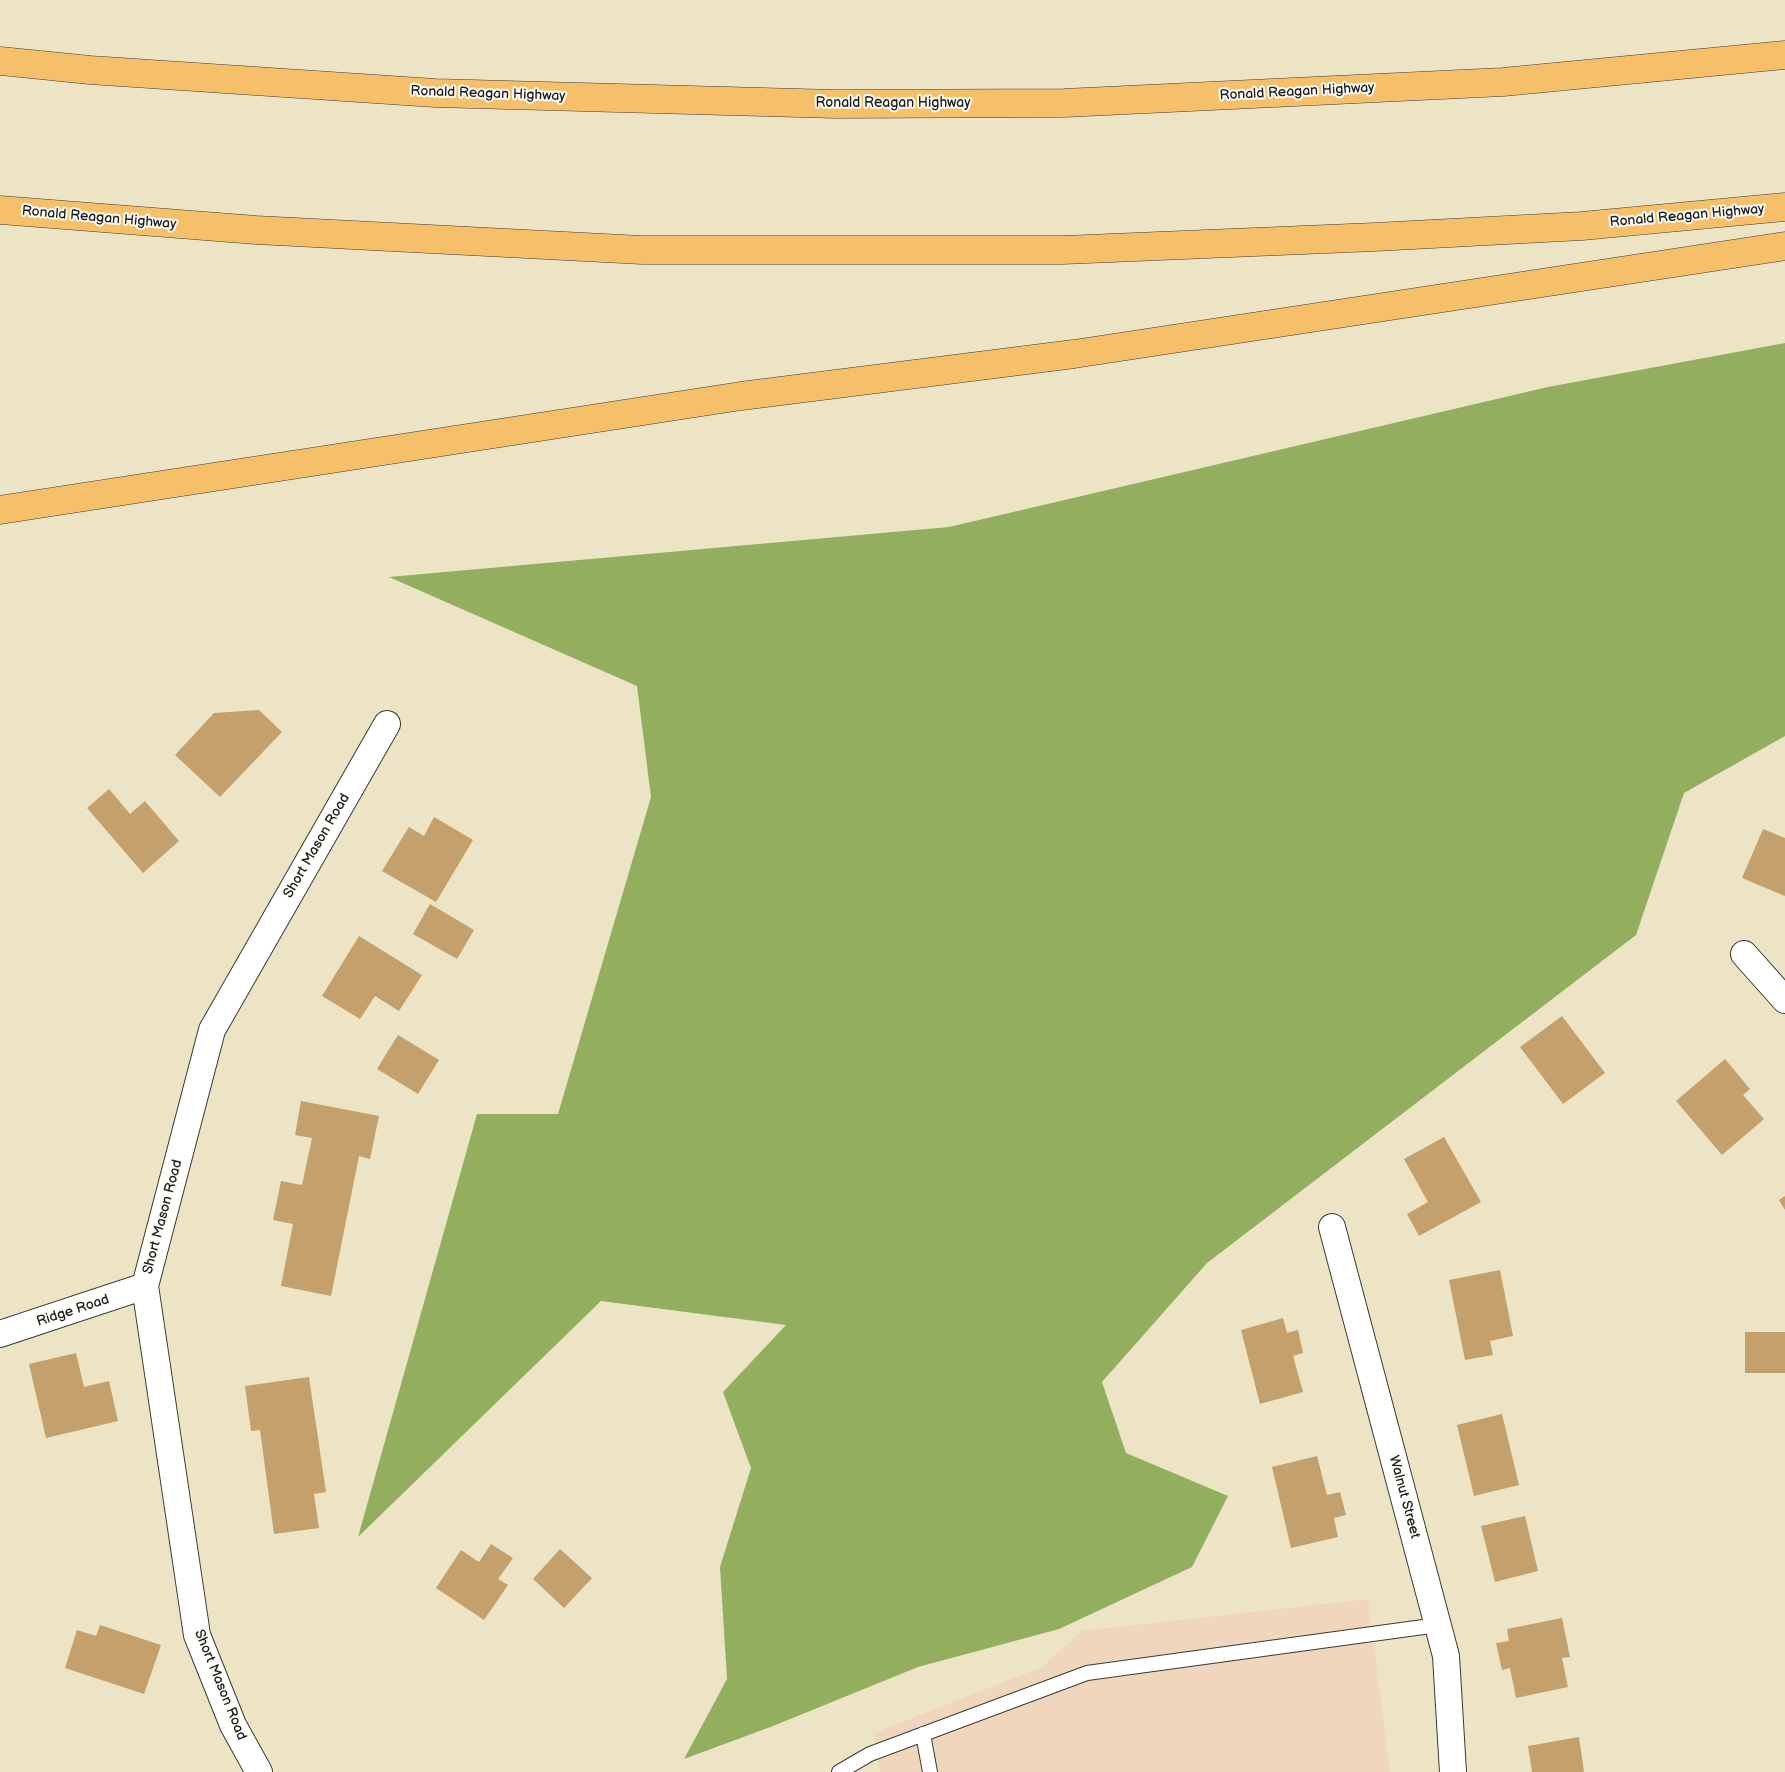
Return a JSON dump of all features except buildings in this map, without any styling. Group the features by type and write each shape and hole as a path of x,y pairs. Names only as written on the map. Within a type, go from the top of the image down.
{"highway":[{"name":"Ronald Reagan Highway","path":"0,61 100,70 435,93 836,104 1064,103 1503,82 1785,54"},
{"name":"Ronald Reagan Highway","path":"0,210 256,230 642,250 1063,250 1374,237 1572,226 1785,208"},
{"path":"0,510 741,396 1074,354 1785,246"}],"street":[{"name":"Short Mason Road","path":"259,1772 233,1725 196,1635 145,1286 212,1030 387,724"},
{"path":"1744,954 1785,1000"},
{"name":"Walnut Street","path":"1332,1227 1446,1656 1453,1772"},
{"name":"Ridge Road","path":"0,1334 145,1286"}],"lane":[{"path":"839,1772 870,1754 1087,1673 1438,1625"},
{"path":"923,1734 930,1772"}],"shaded area":[{"path":"1368,1599 1390,1772 880,1772 874,1733 1042,1667 1082,1631"}],"green space":[{"path":"1785,343 1785,736 1684,793 1636,935 1207,1263 1102,1382 1126,1453 1228,1496 1192,1567 1059,1629 918,1667 773,1726 684,1759 727,1679 720,1567 751,1468 723,1392 786,1325 601,1301 358,1537 477,1114 558,1114 651,797 637,686 389,577 949,527 1548,387"}]}
